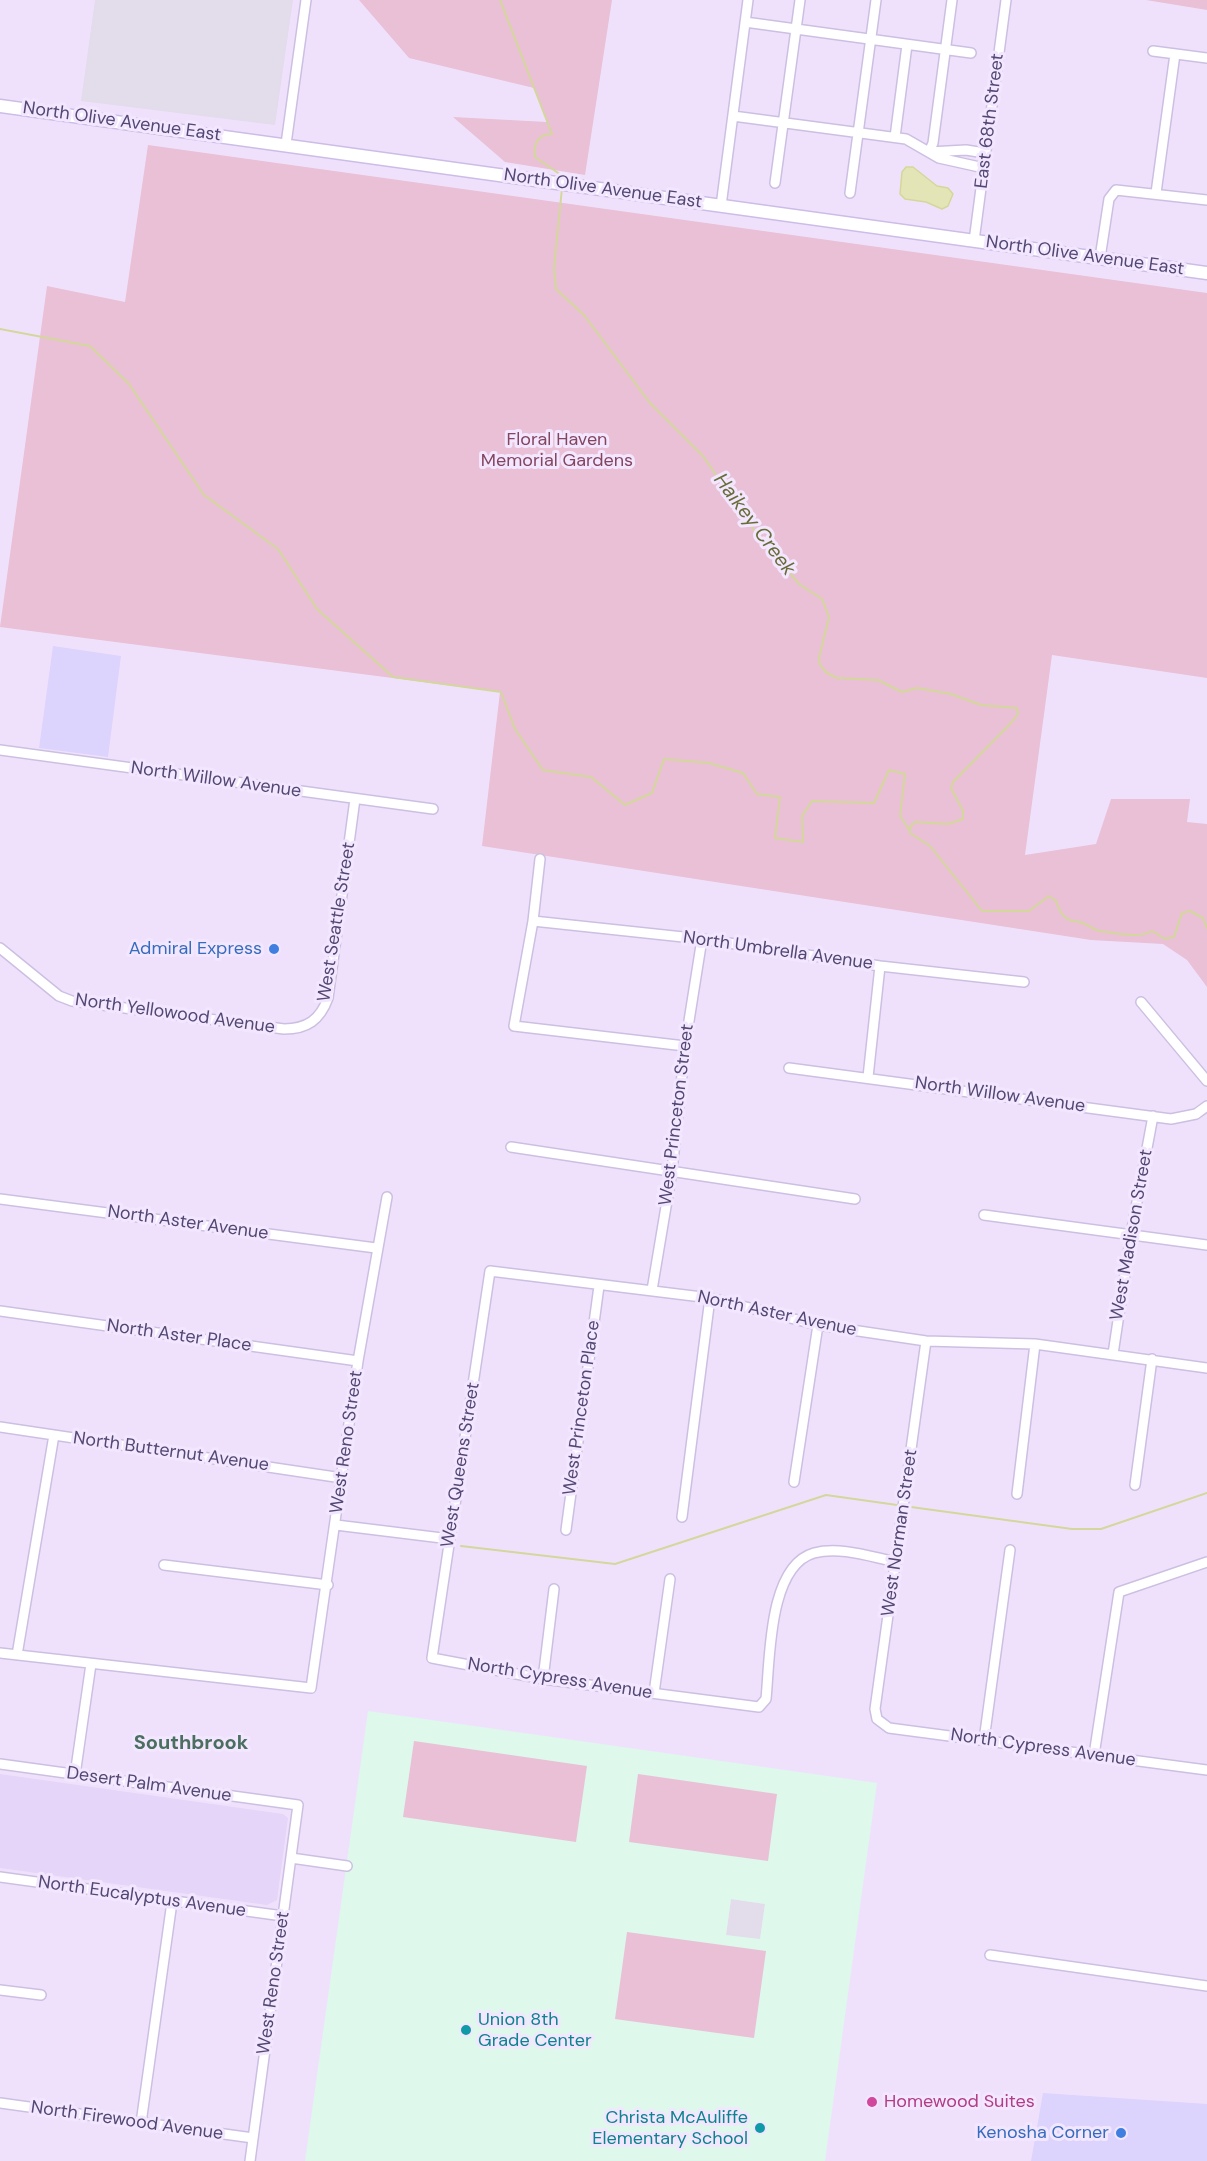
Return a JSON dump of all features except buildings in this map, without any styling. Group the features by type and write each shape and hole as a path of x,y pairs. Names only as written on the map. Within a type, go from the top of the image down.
{"street":[{"path":"286,144 306,0"},
{"path":"721,206 748,0"},
{"path":"775,183 800,0"},
{"path":"850,194 876,0"},
{"path":"929,152 933,143 952,0"},
{"name":"East 68th Street","path":"974,241 1006,0"},
{"path":"745,22 971,53"},
{"path":"895,137 908,45"},
{"path":"1153,51 1207,58"},
{"path":"1156,193 1175,54"},
{"name":"North Olive Avenue East","path":"0,106 1207,273"},
{"path":"733,116 895,137 918,144 939,158 984,168"},
{"path":"929,152 966,150 986,153"},
{"path":"1100,258 1109,198 1113,191 1123,189 1207,200"},
{"name":"North Willow Avenue","path":"0,750 433,809"},
{"name":"West Seattle Street","path":"295,1029 313,1023 319,1017 328,998 355,799"},
{"path":"540,859 533,921 514,1026 685,1046"},
{"name":"North Umbrella Avenue","path":"533,921 702,939 880,966 1024,982"},
{"name":"West Princeton Street","path":"652,1290 672,1171 685,1046 702,939"},
{"name":"North Yellowood Avenue","path":"0,948 59,996 72,1000 295,1029"},
{"path":"868,1077 880,966"},
{"path":"1141,1002 1207,1081"},
{"name":"North Willow Avenue","path":"789,1068 1153,1116 1185,1118 1207,1106"},
{"name":"West Madison Street","path":"1113,1354 1131,1234 1153,1116"},
{"path":"511,1147 855,1199"},
{"name":"West Reno Street","path":"91,1664 311,1688 328,1585 358,1361 376,1248 387,1197"},
{"name":"North Aster Avenue","path":"0,1199 376,1248"},
{"path":"984,1215 1207,1245"},
{"name":"North Aster Avenue","path":"490,1272 710,1298 818,1325 926,1341 1035,1344 1207,1368"},
{"name":"West Queens Street","path":"432,1658 490,1272"},
{"name":"West Princeton Place","path":"566,1530 599,1286"},
{"path":"682,1517 710,1298"},
{"name":"North Aster Place","path":"0,1311 358,1361"},
{"path":"794,1482 818,1325"},
{"name":"West Norman Street","path":"880,1723 875,1709 926,1341"},
{"path":"1017,1494 1035,1344"},
{"path":"1135,1485 1152,1359"},
{"name":"North Butternut Avenue","path":"0,1427 342,1478"},
{"path":"17,1655 54,1436"},
{"path":"336,1525 450,1539"},
{"path":"984,1740 1010,1550"},
{"name":"North Cypress Avenue","path":"432,1658 543,1679 759,1707 766,1699 777,1601 785,1579 797,1565 813,1553 839,1551 896,1562"},
{"path":"1094,1755 1119,1592 1207,1562"},
{"path":"164,1564 328,1585"},
{"path":"654,1693 670,1579"},
{"path":"543,1679 554,1589"},
{"path":"0,1653 91,1664 75,1775"},
{"name":"North Cypress Avenue","path":"880,1723 889,1728 1207,1770"},
{"name":"Desert Palm Avenue","path":"0,1764 298,1805"},
{"name":"West Reno Street","path":"250,2161 298,1805"},
{"path":"291,1858 347,1866"},
{"name":"North Eucalyptus Avenue","path":"0,1878 284,1916"},
{"path":"141,2123 172,1902"},
{"path":"990,1955 1207,1986"},
{"path":"0,1990 41,1995"},
{"name":"North Firewood Avenue","path":"0,2103 253,2138"}],"shaded area":[{"path":"95,0 293,0 275,125 81,101"},
{"path":"906,167 913,167 937,186 948,188 953,194 948,206 942,209 926,202 905,199 900,194 902,172"},
{"path":"53,646 121,656 108,757 39,748"},
{"path":"368,1711 877,1783 825,2161 305,2161","holes":["731,1899 765,1904 760,1939 726,1935"]},
{"path":"0,1774 283,1814 288,1818 277,1900 267,1905 0,1868"},
{"path":"731,1899 765,1904 760,1940 726,1935"},
{"name":"Kenosha Corner","path":"1043,2093 1207,2104 1207,2161 1031,2161"}],"green space":[{"path":"359,0 612,0 585,175 505,162 453,117 547,122 534,88 409,58"},
{"path":"1146,0 1207,0 1207,10"},
{"name":"Floral Haven Memorial Gardens","path":"148,145 1207,293 1207,678 1052,655 1025,855 1096,844 1111,799 1190,799 1187,822 1207,824 1207,987 1187,960 1163,944 1091,940 482,846 500,692 0,627 47,286 125,302"},
{"path":"414,1741 587,1766 576,1842 403,1817"},
{"path":"638,1774 777,1794 768,1861 629,1842"},
{"path":"627,1932 766,1951 754,2038 615,2019"}],"waterway":[{"name":"Haikey Creek","path":"500,0 552,134 540,138 535,148 535,157 561,175 563,180"},
{"name":"Haikey Creek","path":"562,188 554,268 556,289 584,315 650,403 703,456 754,530 799,584 822,599 829,617 819,658 820,665 827,673 837,678 878,680 902,692 917,688 951,694 981,705 1017,708 1018,714 1011,723 953,782 951,788 963,811 963,819 948,824 915,822 910,827 910,833 930,846 982,911 1029,911 1049,896 1056,901 1060,912 1067,919 1100,931 1134,935 1152,931 1165,939 1174,937 1182,913 1190,911 1203,918 1207,928"},
{"path":"0,329 90,346 129,384 204,495 278,549 317,609 393,677 501,692 515,729 543,770 591,777 625,805 652,793 664,759 709,763 743,773 757,794 780,797 775,838 803,842 802,816 812,801 874,803 889,770 905,774 900,816 910,831"},
{"path":"911,1507 1072,1529 1101,1529 1207,1493"},
{"path":"461,1546 615,1564 826,1495 897,1505"}],"place":[{"name":"Admiral Express","path":"274,949"},
{"name":"Union 8th Grade Center","path":"466,2030"},
{"name":"Homewood Suites","path":"872,2102"},
{"name":"Christa McAuliffe Elementary School","path":"760,2128"},
{"name":"Kenosha Corner","path":"1121,2133"}],"district":[{"name":"Southbrook","path":"191,1744"}]}
